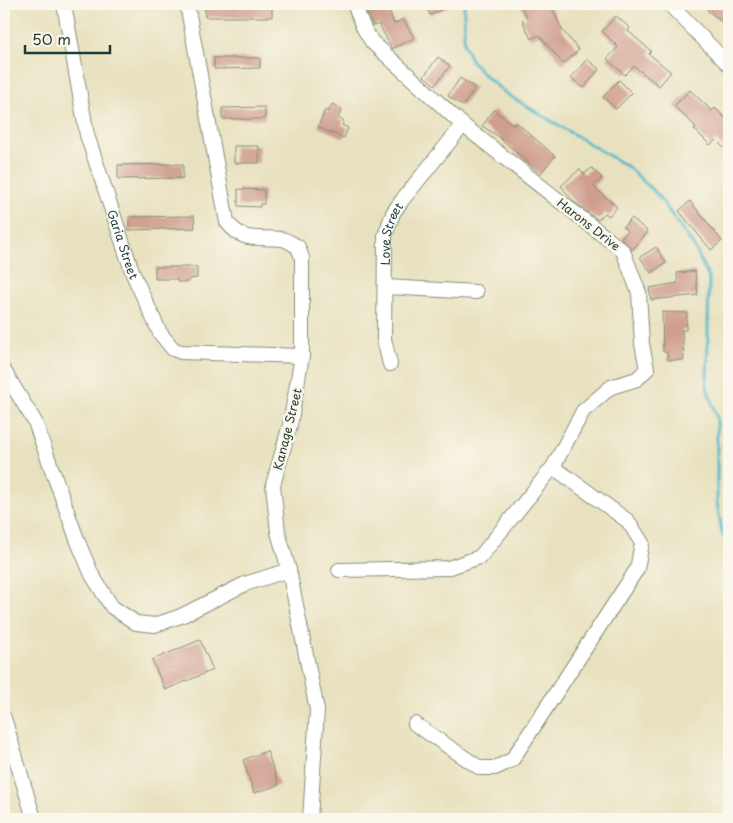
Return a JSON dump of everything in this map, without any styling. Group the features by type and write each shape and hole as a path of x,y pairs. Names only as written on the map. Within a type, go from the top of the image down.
{"street":[{"name":"Garia Street","path":"64,4 87,135 133,274 160,332 173,349 181,352 302,356"},
{"name":"Kanage Street","path":"187,4 227,222 234,231 247,238 282,239 298,247 302,258 302,356 290,425 273,485 278,532 289,570 317,710 310,819"},
{"name":"Harons Drive","path":"339,570 448,568 480,558 553,467 583,411 611,387 637,379 647,369 642,344 639,293 624,251 463,125 372,42 363,27 354,4"},
{"path":"669,4 729,65"},
{"name":"Love Street","path":"390,364 384,339 385,236 393,213 463,125"},
{"path":"386,287 476,292"},
{"path":"4,371 35,422 78,542 92,575 112,607 136,623 155,625 181,616 246,584 289,570"},
{"path":"415,724 480,768 495,768 512,760 637,569 642,543 628,520 553,467"},
{"path":"4,718 34,819"}],"building":[{"path":"387,4 394,24 403,19 414,38 392,49 379,24 373,26 367,13 374,10 372,6"},
{"path":"425,4 455,4 430,15"},
{"path":"520,4 550,4 563,31 579,50 563,64 539,35 531,39 522,20 527,18"},
{"path":"712,4 729,4 729,22 724,18 721,21 707,10"},
{"path":"205,5 272,5 272,17 205,17"},
{"path":"616,16 630,28 628,31 651,51 649,54 671,72 659,86 634,66 625,75 607,59 618,47 602,31"},
{"path":"438,57 450,66 435,85 424,76"},
{"path":"214,58 260,58 260,68 214,69"},
{"path":"587,59 599,69 584,88 571,78"},
{"path":"460,78 475,88 463,106 448,96"},
{"path":"619,80 632,93 616,109 603,97"},
{"path":"690,90 712,111 715,108 729,122 729,153 716,140 710,145 694,129 696,127 674,106"},
{"path":"332,104 342,109 338,118 344,121 342,125 348,128 344,138 318,127 325,110 328,112"},
{"path":"265,107 265,119 222,119 222,108"},
{"path":"494,110 514,125 516,122 555,156 540,174 498,136 482,126"},
{"path":"234,146 259,146 259,163 234,163"},
{"path":"183,164 183,178 118,179 118,165"},
{"path":"592,168 602,178 593,186 617,207 609,216 605,213 598,220 574,202 561,186 580,169 584,174"},
{"path":"238,189 264,190 264,204 260,204 260,207 238,206"},
{"path":"690,201 722,241 711,250 679,211"},
{"path":"194,216 195,228 129,230 129,217"},
{"path":"632,218 648,232 632,250 621,238 628,231 623,227"},
{"path":"656,247 666,263 651,273 640,257"},
{"path":"155,267 197,267 197,278 189,279 189,282 177,282 177,279 155,279"},
{"path":"695,271 698,295 651,300 649,288 678,283 677,273"},
{"path":"662,312 687,313 686,330 682,330 684,360 668,360 667,352 663,352"},
{"path":"200,640 213,670 165,690 152,660"},
{"path":"267,751 279,785 254,793 243,760"}],"waterway":[{"path":"464,4 464,44 471,60 485,76 508,95 628,167 657,194 695,248 709,278 707,387 717,418 717,502 722,532 729,549"}]}
